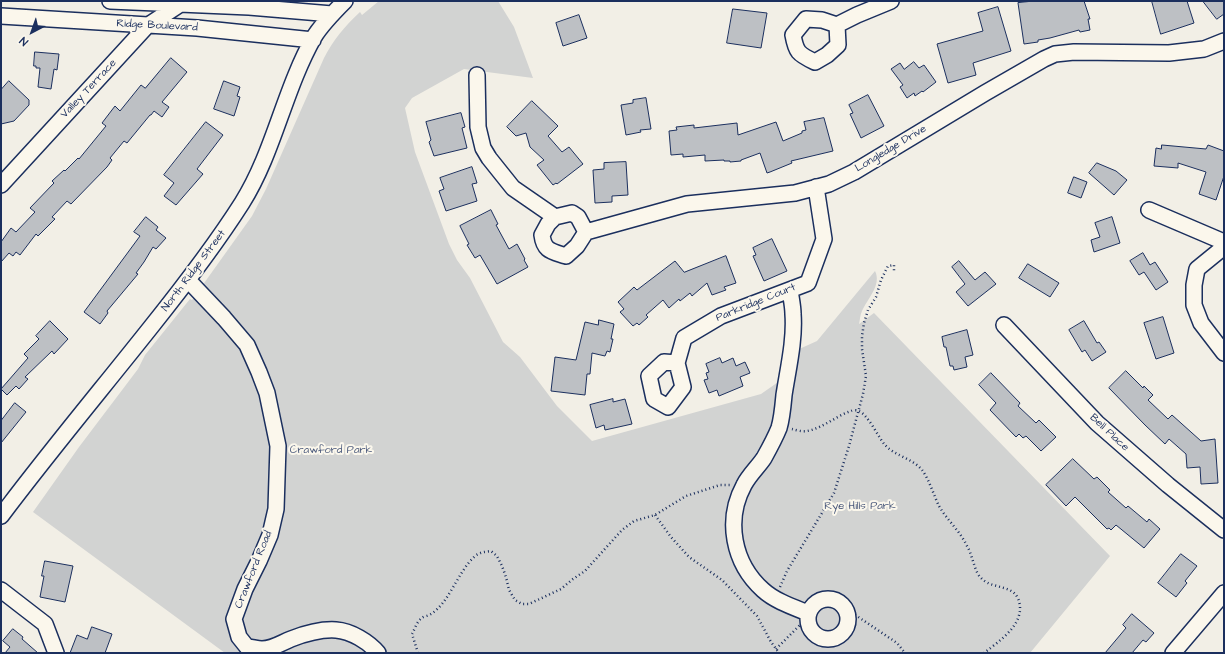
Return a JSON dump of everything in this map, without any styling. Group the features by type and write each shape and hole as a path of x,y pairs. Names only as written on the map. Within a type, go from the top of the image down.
{"street":[{"name":"Ridge Boulevard","path":"110,1 183,2 332,14"},
{"name":"North Ridge Street","path":"1,516 188,280 222,234 243,201 261,166 285,102 313,40 332,14 345,1"},
{"path":"838,25 890,1"},
{"name":"Valley Terrace","path":"1,185 147,26 183,2"},
{"name":"Ridge Boulevard","path":"1,16 196,28 313,40"},
{"name":"Longledge Drive","path":"586,232 687,204 795,194 829,184 854,172 985,93 1055,54 1074,52 1169,52 1204,49 1224,41"},
{"path":"476,75 478,126 483,148 513,188 555,217"},
{"name":"Parkridge Court","path":"677,363 684,338 721,316 808,283 824,239 816,188"},
{"path":"1149,210 1224,242"},
{"path":"572,213 578,217 586,232 577,246 566,256 549,250 543,244 542,235 548,224 555,217 572,213"},
{"path":"1224,247 1197,269 1194,285 1194,305 1201,323 1224,353"},
{"name":"Crawford Road","path":"188,280 247,345 267,393 278,446 276,509 270,535 260,561 245,589 234,619 239,637 246,647 262,649 276,646 291,639 321,631 337,630 355,635 373,647 378,653"},
{"path":"790,290 793,314 792,339 779,427 764,457 744,484 733,518 733,534 741,561 754,581 763,590 808,618 814,634 820,637 832,639 838,637 847,627 848,614 846,608 836,600 824,599 814,605 808,618"},
{"name":"Bell Place","path":"1004,325 1097,422 1168,485 1224,530"},
{"path":"1,590 44,624 56,653"},
{"path":"1173,653 1224,593"}],"path":[{"path":"775,598 787,571 834,493 859,411 866,376 862,349 864,323 868,310 876,297 881,280 888,266 894,265 894,272"},
{"path":"779,427 806,432 831,422 852,410 859,411 873,426 884,444 893,452 910,461 922,470 941,508 967,545 978,574 984,581 1013,591 1018,598 1020,608 1016,622 1007,634 984,653"},
{"path":"418,653 412,634 416,625 421,618 431,614 442,603 459,579 465,567 475,556 482,552 491,551 497,556 506,577 509,590 515,600 522,604 529,604 561,589 585,571 622,530 634,521 655,515 686,496 720,485 744,484"},
{"path":"655,515 671,537 689,557 722,580 757,616 778,653"},
{"path":"846,608 897,643 905,653"},
{"path":"776,649 808,618"}],"green space":[{"name":"Crawford Park","path":"379,1 498,1 514,27 533,78 464,69 412,98 405,108 415,152 449,244 457,260 470,278 503,342 520,357 557,406 592,441 761,394 794,371 797,350 817,341 875,271 877,281 873,292 862,311 859,324 874,313 1110,556 1030,653 225,653 33,512 79,447 138,369 145,355 190,299 192,300 252,216 266,189 331,45 360,12 362,15"}],"building":[{"path":"1034,1 1084,1 1090,19 1088,19 1090,30 1080,32 1079,30 1038,40 1038,42 1024,44 1018,3"},
{"path":"1152,1 1187,1 1194,23 1161,34"},
{"path":"1203,1 1224,1 1224,14 1217,19"},
{"path":"998,7 1011,51 973,63 976,75 948,83 937,44 983,31 978,13"},
{"path":"733,9 767,13 761,48 727,43"},
{"path":"579,15 587,38 563,46 556,23"},
{"path":"35,52 59,54 57,70 54,69 51,89 38,87 40,68 36,68 36,66 34,66"},
{"path":"171,58 187,72 162,102 169,107 162,117 154,111 127,143 124,141 110,158 112,160 107,167 71,204 67,201 52,217 55,219 38,236 36,234 20,255 16,252 13,256 9,253 1,262 1,242 11,228 16,232 35,212 30,208 54,183 52,181 78,158 79,159 106,126 102,123 115,106 120,111 141,85 145,88"},
{"path":"914,62 919,68 924,65 936,82 923,92 922,91 915,96 914,93 907,98 900,87 903,85 891,69 900,63 904,69"},
{"path":"9,81 29,100 29,105 14,121 1,124 1,90"},
{"path":"224,81 240,87 237,96 240,97 234,116 214,109"},
{"path":"868,95 884,126 861,138 850,114 853,113 849,105"},
{"path":"646,98 651,129 640,130 641,132 626,135 621,105 633,103 633,100"},
{"path":"532,101 558,126 548,136 562,152 569,147 583,164 557,184 556,183 553,185 537,165 544,160 530,147 526,133 516,136 507,127"},
{"path":"461,113 465,127 462,128 467,148 434,156 429,142 431,140 426,122"},
{"path":"824,118 833,151 791,161 792,163 767,173 760,153 741,161 730,162 724,160 705,161 705,155 683,157 683,154 671,155 669,131 677,130 676,127 694,125 694,128 737,123 738,135 776,122 783,141 806,130 804,122"},
{"path":"206,122 223,135 197,169 203,174 176,205 164,196 174,183 164,175"},
{"path":"1162,145 1206,149 1208,145 1224,151 1224,176 1216,200 1199,194 1206,172 1178,163 1178,168 1154,166 1156,148 1161,149"},
{"path":"626,162 628,195 612,196 612,202 595,203 593,170 604,169 604,163"},
{"path":"1097,163 1116,171 1127,180 1114,195 1089,173"},
{"path":"472,167 477,183 472,184 477,201 446,211 439,191 444,189 440,178"},
{"path":"1074,177 1087,182 1081,198 1068,193"},
{"path":"491,210 498,224 496,225 509,249 517,244 528,267 497,284 480,255 475,258 467,245 469,244 460,226"},
{"path":"146,217 158,227 156,230 166,238 156,249 153,247 136,273 138,274 107,311 108,313 100,324 84,312 140,236 134,232"},
{"path":"1112,217 1120,243 1094,252 1091,240 1100,237 1095,223"},
{"path":"772,239 787,271 764,281 753,256 756,255 753,248"},
{"path":"1143,253 1150,265 1155,262 1168,282 1156,290 1144,272 1139,275 1130,261"},
{"path":"726,256 736,283 724,287 726,290 712,295 707,283 692,296 690,293 680,301 679,299 669,308 663,300 646,315 648,317 639,325 637,323 633,326 620,312 624,309 618,302 634,287 637,290 675,261 684,272"},
{"path":"959,261 975,280 985,272 996,284 968,306 956,292 965,284 952,267"},
{"path":"1028,264 1059,283 1050,297 1019,278"},
{"path":"1163,317 1174,353 1156,359 1144,323"},
{"path":"599,320 614,324 611,339 613,339 610,352 607,351 605,356 592,353 590,374 587,374 585,395 551,391 555,357 576,360 585,322 598,325"},
{"path":"50,321 68,339 54,354 52,351 25,377 28,379 19,389 16,386 7,395 1,389 28,358 24,354 39,339 36,336"},
{"path":"1084,321 1097,343 1099,342 1106,352 1092,361 1085,350 1082,352 1069,330"},
{"path":"967,330 973,355 965,357 967,367 954,370 953,366 950,366 942,337"},
{"path":"720,358 722,363 733,358 736,366 745,362 750,373 740,377 743,386 719,396 717,390 709,393 704,380 708,379 706,373 709,372 706,364"},
{"path":"1126,371 1143,388 1144,386 1153,395 1148,400 1168,419 1172,415 1201,441 1215,439 1218,483 1201,484 1200,467 1187,468 1186,454 1169,439 1165,444 1109,388"},
{"path":"991,373 1020,403 1018,406 1036,423 1039,420 1056,437 1041,451 1026,436 1023,438 1019,434 1016,437 990,410 996,403 979,385"},
{"path":"613,399 613,402 625,399 632,424 605,430 604,425 596,428 590,405"},
{"path":"15,403 26,412 1,443 1,421"},
{"path":"1073,459 1094,479 1097,477 1110,490 1108,492 1126,508 1128,506 1147,522 1149,519 1160,529 1144,548 1116,525 1111,530 1109,528 1107,529 1075,497 1066,506 1046,485"},
{"path":"1181,554 1197,566 1185,581 1187,583 1176,597 1158,583"},
{"path":"45,561 73,566 65,602 40,597"},
{"path":"1132,614 1154,633 1146,642 1143,640 1132,653 1105,653 1126,628 1123,625"},
{"path":"92,627 112,634 105,653 70,653 77,635 87,639"},
{"path":"13,629 38,653 5,653 10,647 3,641"}],"park label":[{"name":"Rye Hills Park","path":"860,507"}]}
